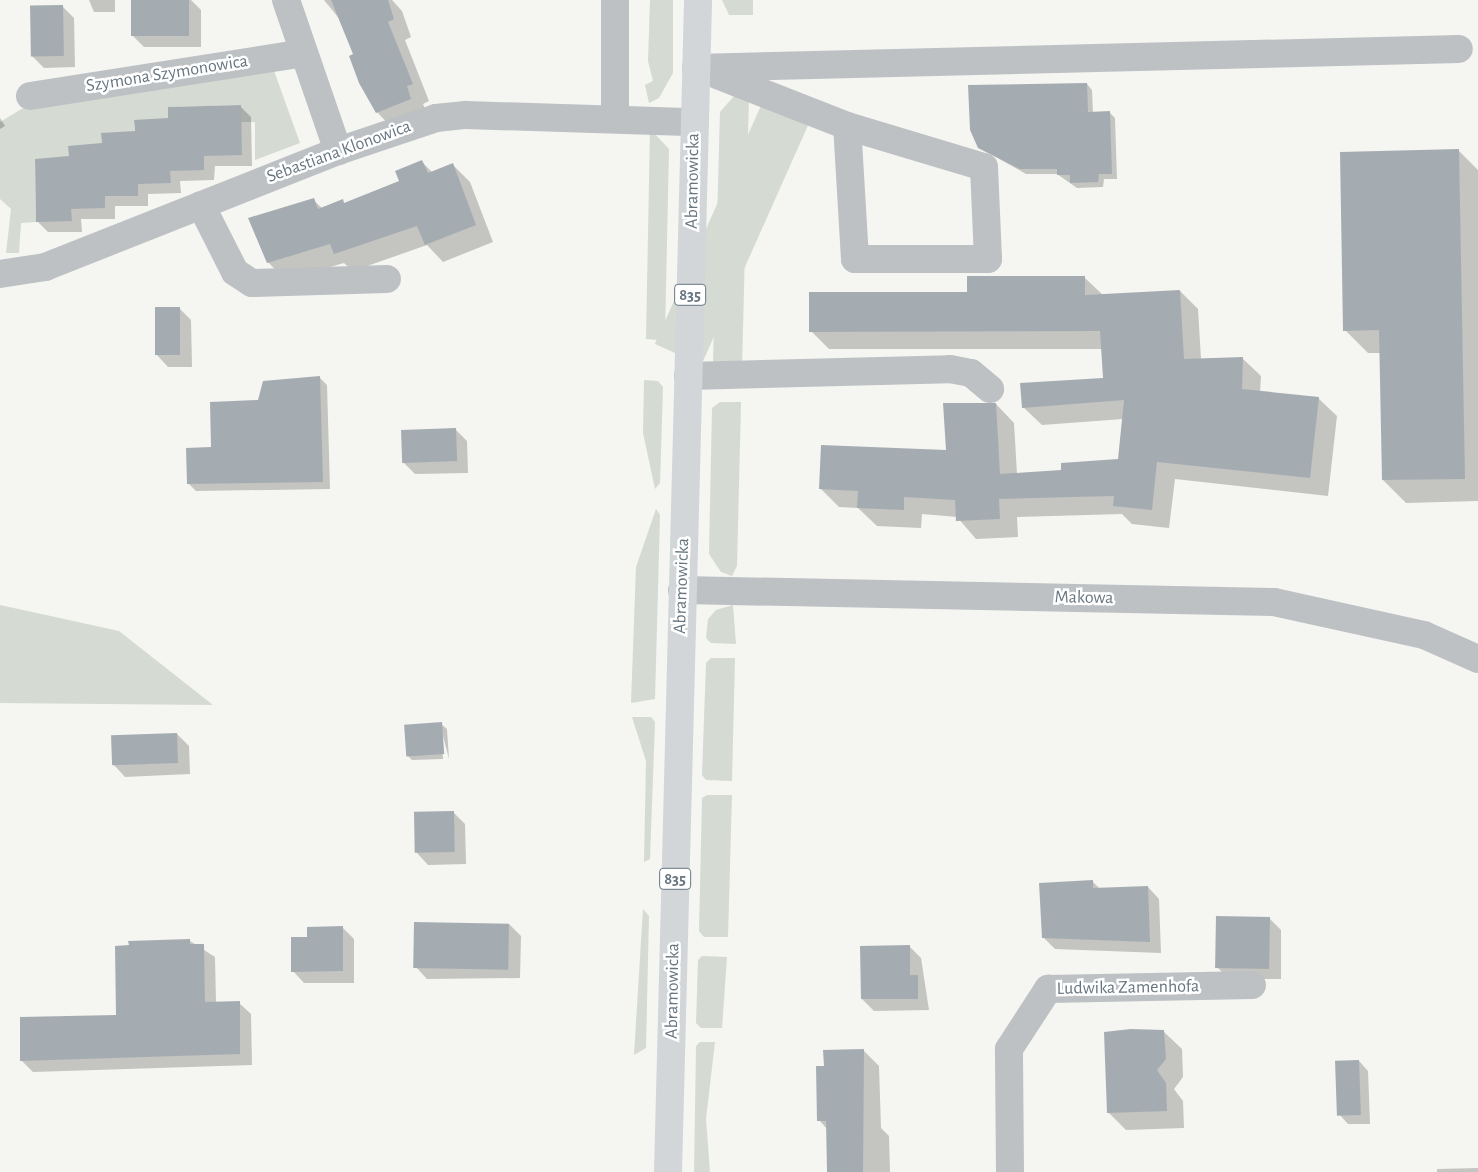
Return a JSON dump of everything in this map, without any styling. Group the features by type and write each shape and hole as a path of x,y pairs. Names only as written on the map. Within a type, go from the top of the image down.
{"main road":[{"name":"Abramowicka","path":"668,1172 698,0"}],"street":[{"path":"286,0 338,150"},
{"path":"614,0 615,119"},
{"path":"696,68 1459,50"},
{"name":"Szymona Szymonowica","path":"30,96 304,53"},
{"path":"696,68 754,87 847,126 984,167 988,259 855,259 847,126"},
{"name":"Sebastiana Klonowica","path":"0,274 45,267 338,150 410,124 466,115 695,122"},
{"path":"201,205 236,272 252,283 387,279"},
{"path":"688,376 950,369 971,373 990,389"},
{"name":"Makowa","path":"682,590 1274,602 1424,635 1478,659"},
{"name":"Ludwika Zamenhofa","path":"1010,1172 1009,1049 1048,989 1252,985"}],"shaded area":[{"path":"650,0 673,0 673,73 659,98 649,103 645,85 653,81 648,61"},
{"path":"722,0 753,0 753,15 729,15"},
{"path":"273,68 300,143 255,160 255,122 241,122 241,105 168,107 168,121 134,121 135,134 102,133 102,147 69,146 69,160 35,159 36,222 21,223 19,253 6,253 11,209 0,199 0,122 33,102"},
{"path":"734,96 749,96 742,367 713,364 720,112"},
{"path":"763,101 810,122 701,365 655,344"},
{"path":"650,129 669,149 665,335 660,340 646,339"},
{"path":"644,380 658,381 663,387 660,483 655,489 643,433"},
{"path":"720,402 741,402 737,566 732,576 721,572 709,554 712,408"},
{"path":"656,509 660,515 655,699 631,703 636,567"},
{"path":"0,605 119,631 213,705 0,703"},
{"path":"733,605 736,644 711,643 706,638 708,619 716,610"},
{"path":"711,658 735,658 732,781 706,780 702,775 706,663"},
{"path":"632,717 651,717 655,722 650,859 644,862 646,761"},
{"path":"707,795 732,795 728,937 704,937 699,931 702,798"},
{"path":"643,909 649,916 646,1048 634,1055"},
{"path":"702,956 727,957 722,1028 701,1028 696,1023 698,960"},
{"path":"700,1042 715,1042 706,1119 710,1172 694,1172 696,1046"}],"building":[{"path":"131,0 189,0 189,36 131,36"},
{"path":"331,0 388,0 394,19 388,22 413,84 407,86 411,99 376,113 359,83 349,56 353,54"},
{"path":"63,5 64,56 31,57 30,6"},
{"path":"1087,83 1088,112 1110,111 1112,174 1099,174 1098,182 1070,183 1070,175 1057,175 1057,169 1020,169 978,148 970,130 968,85"},
{"path":"241,105 242,155 204,156 204,170 170,171 171,183 138,184 138,196 105,196 105,208 71,209 72,221 36,222 35,159 69,156 68,146 102,143 101,133 135,131 134,120 168,118 168,107"},
{"path":"1459,149 1465,479 1382,480 1379,330 1343,331 1340,152"},
{"path":"422,160 428,173 453,163 476,225 425,245 417,226 334,254 330,244 267,263 248,218 314,198 318,209 343,199 344,203 399,181 395,171"},
{"path":"967,276 1085,276 1085,295 1180,290 1184,359 1243,357 1242,389 1319,397 1310,478 1157,462 1152,510 1113,506 1114,496 999,499 1000,519 956,521 955,500 904,497 904,510 857,508 858,491 819,489 821,445 946,450 943,403 996,403 1000,474 1061,470 1061,463 1118,459 1124,400 1022,408 1020,383 1103,378 1100,331 809,332 809,292 967,292"},
{"path":"155,307 180,307 180,355 155,355"},
{"path":"320,376 323,482 187,484 186,448 211,447 210,402 258,400 263,381"},
{"path":"456,428 457,461 402,463 401,430"},
{"path":"442,722 444,754 406,757 404,725"},
{"path":"177,733 178,763 112,765 111,735"},
{"path":"454,811 455,852 415,853 414,812"},
{"path":"1093,880 1093,888 1148,886 1150,942 1042,938 1039,883"},
{"path":"1216,916 1270,917 1269,969 1215,968"},
{"path":"414,922 509,924 508,970 413,968"},
{"path":"343,926 343,971 291,972 291,937 307,937 307,927"},
{"path":"190,939 190,944 204,944 205,1002 240,1001 240,1054 20,1061 20,1017 116,1015 115,946 129,945 128,941"},
{"path":"910,945 910,975 918,975 918,999 861,999 860,946"},
{"path":"1131,1029 1164,1030 1166,1059 1157,1070 1166,1083 1167,1111 1107,1113 1104,1032"},
{"path":"864,1049 863,1172 827,1172 826,1121 817,1121 816,1066 824,1066 823,1050"},
{"path":"1359,1060 1361,1115 1337,1116 1335,1061"}]}
